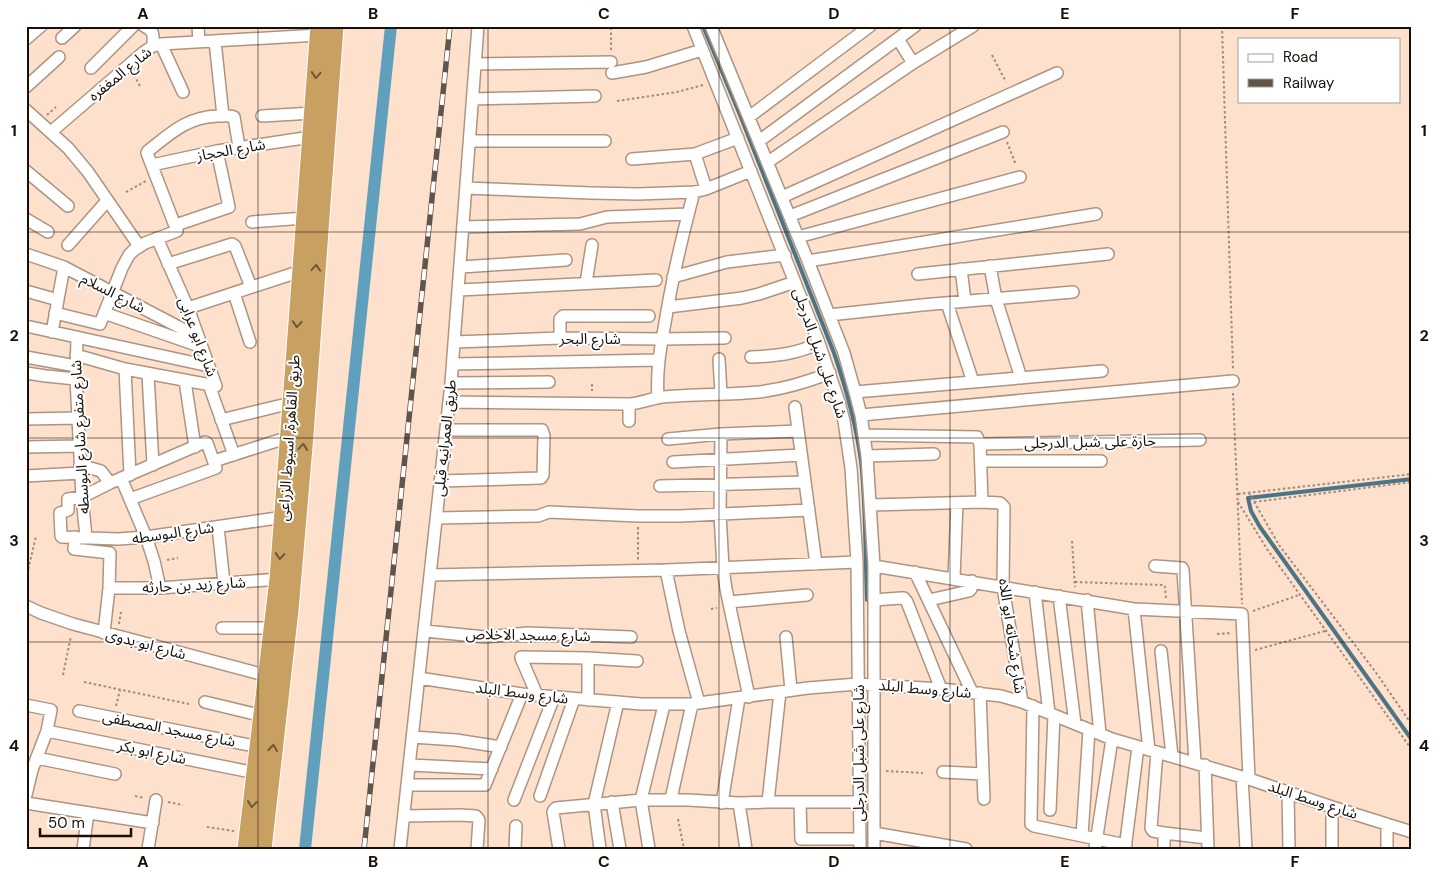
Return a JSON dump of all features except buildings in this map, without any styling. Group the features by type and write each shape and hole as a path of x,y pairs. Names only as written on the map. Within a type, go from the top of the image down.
{"highway":[{"name":"طريق القاهرة, اسيوط الزراعى","path":"248,841 279,579 291,403 305,283 305,218 311,137 324,29"},
{"name":"طريق القاهرة, اسيوط الزراعى","path":"262,849 289,610 305,283 324,29"}],"street":[{"path":"26,39 41,26"},
{"path":"62,38 75,26"},
{"path":"90,68 133,26"},
{"path":"144,26 152,31 183,92"},
{"path":"198,26 199,42"},
{"path":"255,26 255,38"},
{"name":"طريق العمرانيه قبلى","path":"400,849 453,364 478,26"},
{"name":"شارع على شبل الدرجلى","path":"693,26 819,343 839,402 848,444 857,562 859,844"},
{"name":"شارع على شبل الدرجلى","path":"711,26 790,216 844,353 861,415 867,456 874,566 874,849"},
{"path":"749,117 870,26"},
{"path":"759,141 915,26"},
{"path":"768,162 913,63 973,26"},
{"name":"شارع المغفره","path":"51,132 144,52 156,38 199,42 255,38 324,29"},
{"path":"898,39 913,63"},
{"path":"215,41 228,116 239,147"},
{"path":"475,64 646,67 702,50"},
{"path":"26,88 59,57"},
{"path":"782,198 1057,73"},
{"path":"473,99 595,96"},
{"path":"26,110 68,148 88,172 139,246"},
{"path":"262,116 313,113"},
{"path":"177,228 147,152 183,125 202,117 228,116"},
{"path":"790,216 1003,132"},
{"name":"شارع الحجاز","path":"154,171 217,151 311,137"},
{"path":"632,159 695,154 738,138"},
{"path":"470,141 605,141"},
{"path":"102,318 125,261 134,250 177,228 229,207 217,151"},
{"path":"695,154 706,189"},
{"path":"26,171 68,206"},
{"path":"466,188 638,194 694,192 751,171"},
{"path":"798,237 1020,177"},
{"path":"658,398 658,360 673,277 694,192"},
{"path":"68,245 107,201"},
{"path":"463,227 580,224 607,217 688,214"},
{"path":"808,261 1096,214"},
{"path":"252,222 305,218"},
{"path":"26,219 48,232"},
{"name":"شارع ابو عرابى","path":"26,357 76,361 216,386 188,308 157,238"},
{"path":"168,264 232,244 251,287"},
{"path":"586,283 592,245"},
{"name":"شارع السلام","path":"26,254 64,267 113,292 200,342"},
{"path":"918,274 1108,254"},
{"path":"673,277 727,262 785,255"},
{"path":"460,267 566,260"},
{"path":"990,266 996,299 1021,378"},
{"path":"52,332 64,267"},
{"path":"961,269 966,301"},
{"path":"458,290 656,280"},
{"path":"668,307 742,298 795,282"},
{"path":"188,308 251,287 305,283"},
{"path":"26,291 58,300"},
{"path":"234,292 250,342"},
{"path":"829,315 1073,292"},
{"path":"946,303 973,382"},
{"path":"55,313 102,318 200,342"},
{"path":"560,338 560,319 563,316 649,316"},
{"path":"26,326 209,366"},
{"name":"شارع متفرع شارع البوسطه","path":"77,337 76,379 82,497 80,537"},
{"name":"شارع البحر","path":"454,342 560,338 725,338"},
{"path":"751,356 786,355 819,343"},
{"path":"718,359 721,394"},
{"path":"453,364 658,360"},
{"path":"125,369 120,479 146,538 160,588"},
{"path":"855,392 1102,371"},
{"path":"26,373 76,379"},
{"path":"449,402 630,404 647,402 658,398 772,390 830,373"},
{"path":"148,374 153,465"},
{"path":"185,380 194,447"},
{"path":"861,415 1233,381"},
{"path":"451,383 549,382"},
{"path":"209,385 234,455"},
{"path":"222,420 291,403"},
{"path":"629,421 630,404"},
{"path":"795,407 816,564"},
{"path":"26,419 78,418"},
{"path":"440,481 541,478 543,475 544,436 542,430 446,430"},
{"path":"668,439 721,434 798,431"},
{"path":"721,434 720,514 723,568 744,697 722,803"},
{"name":"حارة على شبل الدرجلى","path":"864,435 978,440 1200,440"},
{"path":"214,461 289,437"},
{"path":"871,505 982,502 978,440"},
{"path":"82,497 206,442 216,469 130,499"},
{"path":"26,447 80,446"},
{"path":"867,456 934,454"},
{"path":"673,462 802,455"},
{"path":"980,461 1101,461"},
{"path":"26,476 81,469 101,471 120,479"},
{"path":"660,486 805,482"},
{"name":"شارع البوسطه","path":"82,497 68,499 68,510 60,513 61,537 146,538 284,516"},
{"name":"شارع شحاته ابو اللاه","path":"982,502 1000,503 1004,507 1003,587 1022,702"},
{"path":"954,578 957,503"},
{"path":"436,518 538,516 547,512 638,516 809,510"},
{"path":"218,526 224,583"},
{"path":"80,537 74,549 110,553 104,633"},
{"path":"431,575 666,570 857,562"},
{"path":"874,566 1134,609 1242,614 1246,849"},
{"path":"1134,609 1148,750 1151,828 1153,832 1207,843 1183,570 1179,567 1155,566"},
{"path":"666,570 696,704 671,799"},
{"path":"915,572 976,693 984,794"},
{"name":"شارع زيد بن حارثه","path":"108,588 160,588 279,579"},
{"path":"929,600 969,591 972,581"},
{"path":"1035,592 1052,714 1050,810"},
{"path":"729,602 807,594"},
{"path":"1059,596 1075,724"},
{"path":"874,600 904,598 941,689"},
{"path":"1081,600 1100,734"},
{"name":"شارع ابو بدوى","path":"26,606 40,613 104,633 268,676"},
{"path":"222,628 273,628"},
{"name":"شارع مسجد الاخلاص","path":"425,631 485,636 528,633 630,637"},
{"path":"768,802 785,691 786,637"},
{"path":"1161,652 1172,756"},
{"path":"537,695 521,657 637,661"},
{"path":"588,658 588,700"},
{"name":"شارع وسط البلد","path":"419,678 522,694 664,705 696,704 824,686 858,684 941,689 1001,696 1033,706 1112,739 1246,778 1412,832"},
{"path":"408,785 484,785 522,694"},
{"path":"514,800 554,697"},
{"path":"540,796 574,698"},
{"path":"206,702 263,716"},
{"path":"600,849 594,804 618,702"},
{"path":"26,705 50,710 47,731 28,776 26,795"},
{"path":"649,849 641,800 664,705"},
{"path":"1033,706 1031,824 1034,826 1082,836 1096,844 1125,847 1148,750"},
{"name":"شارع مسجد المصطفى","path":"79,711 259,748"},
{"path":"1082,836 1089,730"},
{"name":"شارع ابو بكر","path":"47,731 256,774"},
{"path":"413,737 456,740 501,747"},
{"path":"1096,844 1112,739"},
{"path":"37,758 115,774"},
{"path":"410,765 492,769"},
{"path":"943,772 983,774"},
{"path":"1288,792 1289,849"},
{"path":"559,849 554,810 556,808 612,802 671,799 722,803 859,802"},
{"path":"148,849 156,800"},
{"path":"612,802 620,849"},
{"path":"800,802 801,839 859,844"},
{"path":"26,803 153,822"},
{"path":"740,803 746,849"},
{"path":"1332,807 1332,849"},
{"path":"83,849 88,813"},
{"path":"404,816 476,816 479,820 477,849"},
{"path":"1387,824 1387,849"},
{"path":"515,849 516,826"},
{"path":"1164,833 1164,849"},
{"path":"874,834 966,849"}],"path":[{"path":"1222,26 1242,614 1299,595"},
{"path":"992,55 1011,94"},
{"path":"617,101 677,92 715,81"},
{"path":"1003,132 1020,177"},
{"path":"126,192 154,171"},
{"path":"1237,494 1412,474"},
{"path":"1254,502 1412,482"},
{"path":"1249,493 1279,545 1377,674 1412,724"},
{"path":"1238,501 1267,550 1412,750"},
{"path":"638,516 638,570"},
{"path":"26,579 36,536"},
{"path":"1072,541 1075,582 1081,600"},
{"path":"1075,582 1165,586"},
{"path":"63,675 73,624"},
{"path":"1244,653 1325,630"},
{"path":"84,682 189,704"},
{"path":"114,718 120,690"},
{"path":"874,771 923,773"},
{"path":"678,819 684,849"},
{"path":"207,828 248,841"}],"waterway":[{"path":"305,849 391,26"},
{"path":"703,26 834,353 846,393 856,433 863,478 867,600"},
{"path":"1412,479 1248,498 1251,511 1260,527 1412,740"}],"railway":[{"path":"364,849 450,26"}]}
